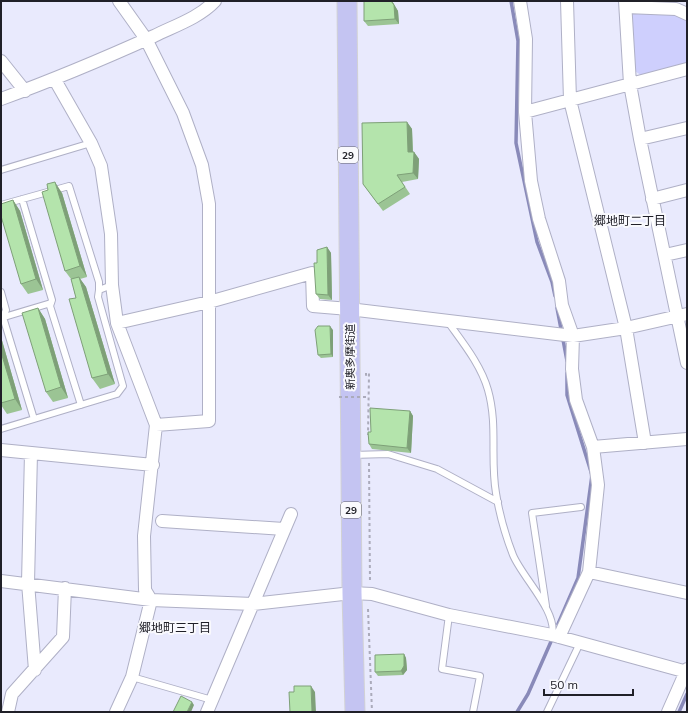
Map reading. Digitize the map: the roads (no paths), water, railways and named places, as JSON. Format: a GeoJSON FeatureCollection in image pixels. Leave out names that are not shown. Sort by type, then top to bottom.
{"type":"FeatureCollection","features":[{"type":"Feature","properties":{"kind":"main road","name":"新奥多摩街道"},"geometry":{"type":"LineString","coordinates":[[347,1],[350,455],[355,712]]}},
{"type":"Feature","properties":{"kind":"street"},"geometry":{"type":"LineString","coordinates":[[119,1],[146,39],[183,113],[202,165],[209,204],[209,421],[156,425]]}},
{"type":"Feature","properties":{"kind":"street"},"geometry":{"type":"LineString","coordinates":[[1,99],[55,80],[192,18],[208,8],[215,1]]}},
{"type":"Feature","properties":{"kind":"street"},"geometry":{"type":"LineString","coordinates":[[520,1],[526,39],[525,112],[531,181],[539,219],[559,281],[576,400],[593,447],[598,485],[589,572],[557,636]]}},
{"type":"Feature","properties":{"kind":"street"},"geometry":{"type":"LineString","coordinates":[[568,1],[570,100],[626,328],[645,443]]}},
{"type":"Feature","properties":{"kind":"street"},"geometry":{"type":"LineString","coordinates":[[687,14],[676,9],[626,4],[630,84],[664,255],[683,315],[687,363]]}},
{"type":"Feature","properties":{"kind":"street"},"geometry":{"type":"LineString","coordinates":[[1,61],[25,91]]}},
{"type":"Feature","properties":{"kind":"street"},"geometry":{"type":"LineString","coordinates":[[525,112],[687,69]]}},
{"type":"Feature","properties":{"kind":"street"},"geometry":{"type":"LineString","coordinates":[[55,80],[91,143],[101,166],[111,234],[112,285],[117,323],[156,425],[153,465],[144,536],[145,590],[151,600],[132,677],[116,712]]}},
{"type":"Feature","properties":{"kind":"street"},"geometry":{"type":"LineString","coordinates":[[640,139],[687,128]]}},
{"type":"Feature","properties":{"kind":"street"},"geometry":{"type":"LineString","coordinates":[[652,199],[687,190]]}},
{"type":"Feature","properties":{"kind":"street"},"geometry":{"type":"LineString","coordinates":[[664,255],[687,250]]}},
{"type":"Feature","properties":{"kind":"street"},"geometry":{"type":"LineString","coordinates":[[117,323],[209,302],[312,273],[313,306],[447,320],[566,336],[626,328],[683,315]]}},
{"type":"Feature","properties":{"kind":"street"},"geometry":{"type":"LineString","coordinates":[[593,447],[687,439]]}},
{"type":"Feature","properties":{"kind":"street"},"geometry":{"type":"LineString","coordinates":[[1,450],[153,465]]}},
{"type":"Feature","properties":{"kind":"street"},"geometry":{"type":"LineString","coordinates":[[31,453],[28,583],[35,670]]}},
{"type":"Feature","properties":{"kind":"street"},"geometry":{"type":"LineString","coordinates":[[206,712],[291,514]]}},
{"type":"Feature","properties":{"kind":"street"},"geometry":{"type":"LineString","coordinates":[[162,522],[284,529]]}},
{"type":"Feature","properties":{"kind":"street"},"geometry":{"type":"LineString","coordinates":[[589,572],[687,593]]}},
{"type":"Feature","properties":{"kind":"street"},"geometry":{"type":"LineString","coordinates":[[1,581],[28,583],[151,600],[253,604],[352,593],[372,594],[449,615],[557,636],[687,671],[668,712]]}},
{"type":"Feature","properties":{"kind":"street"},"geometry":{"type":"LineString","coordinates":[[8,712],[12,694],[63,637],[65,588]]}},
{"type":"Feature","properties":{"kind":"lane"},"geometry":{"type":"LineString","coordinates":[[1,170],[91,143]]}},
{"type":"Feature","properties":{"kind":"lane"},"geometry":{"type":"LineString","coordinates":[[1,205],[69,186],[100,282],[98,297],[123,386],[117,394],[1,429]]}},
{"type":"Feature","properties":{"kind":"lane"},"geometry":{"type":"LineString","coordinates":[[22,199],[52,300],[50,306],[81,405]]}},
{"type":"Feature","properties":{"kind":"lane"},"geometry":{"type":"LineString","coordinates":[[99,290],[112,285]]}},
{"type":"Feature","properties":{"kind":"lane"},"geometry":{"type":"LineString","coordinates":[[1,292],[6,310],[2,317],[34,419]]}},
{"type":"Feature","properties":{"kind":"lane"},"geometry":{"type":"LineString","coordinates":[[2,317],[51,303]]}},
{"type":"Feature","properties":{"kind":"lane"},"geometry":{"type":"LineString","coordinates":[[447,320],[475,361],[488,389],[494,420],[496,492],[498,502],[513,555],[547,611],[557,636]]}},
{"type":"Feature","properties":{"kind":"lane"},"geometry":{"type":"LineString","coordinates":[[350,455],[388,454],[430,467],[498,502]]}},
{"type":"Feature","properties":{"kind":"lane"},"geometry":{"type":"LineString","coordinates":[[547,611],[532,513],[581,507]]}},
{"type":"Feature","properties":{"kind":"lane"},"geometry":{"type":"LineString","coordinates":[[449,615],[442,669],[480,676],[473,712]]}},
{"type":"Feature","properties":{"kind":"lane"},"geometry":{"type":"LineString","coordinates":[[547,712],[580,643]]}},
{"type":"Feature","properties":{"kind":"lane"},"geometry":{"type":"LineString","coordinates":[[132,677],[212,700]]}},
{"type":"Feature","properties":{"kind":"waterway"},"geometry":{"type":"LineString","coordinates":[[511,1],[518,41],[516,143],[537,242],[552,282],[555,296]]}},
{"type":"Feature","properties":{"kind":"waterway"},"geometry":{"type":"LineString","coordinates":[[557,308],[567,361]]}},
{"type":"Feature","properties":{"kind":"waterway"},"geometry":{"type":"LineString","coordinates":[[558,624],[578,578],[592,475],[567,395],[567,373]]}},
{"type":"Feature","properties":{"kind":"waterway"},"geometry":{"type":"LineString","coordinates":[[517,712],[528,694],[553,637]]}},
{"type":"Feature","properties":{"kind":"waterway"},"geometry":{"type":"LineString","coordinates":[[679,712],[687,694]]}},
{"type":"Feature","properties":{"kind":"district","name":"郷地町二丁目"},"geometry":{"type":"Point","coordinates":[630,221]}},
{"type":"Feature","properties":{"kind":"district","name":"郷地町三丁目"},"geometry":{"type":"Point","coordinates":[175,628]}}]}
